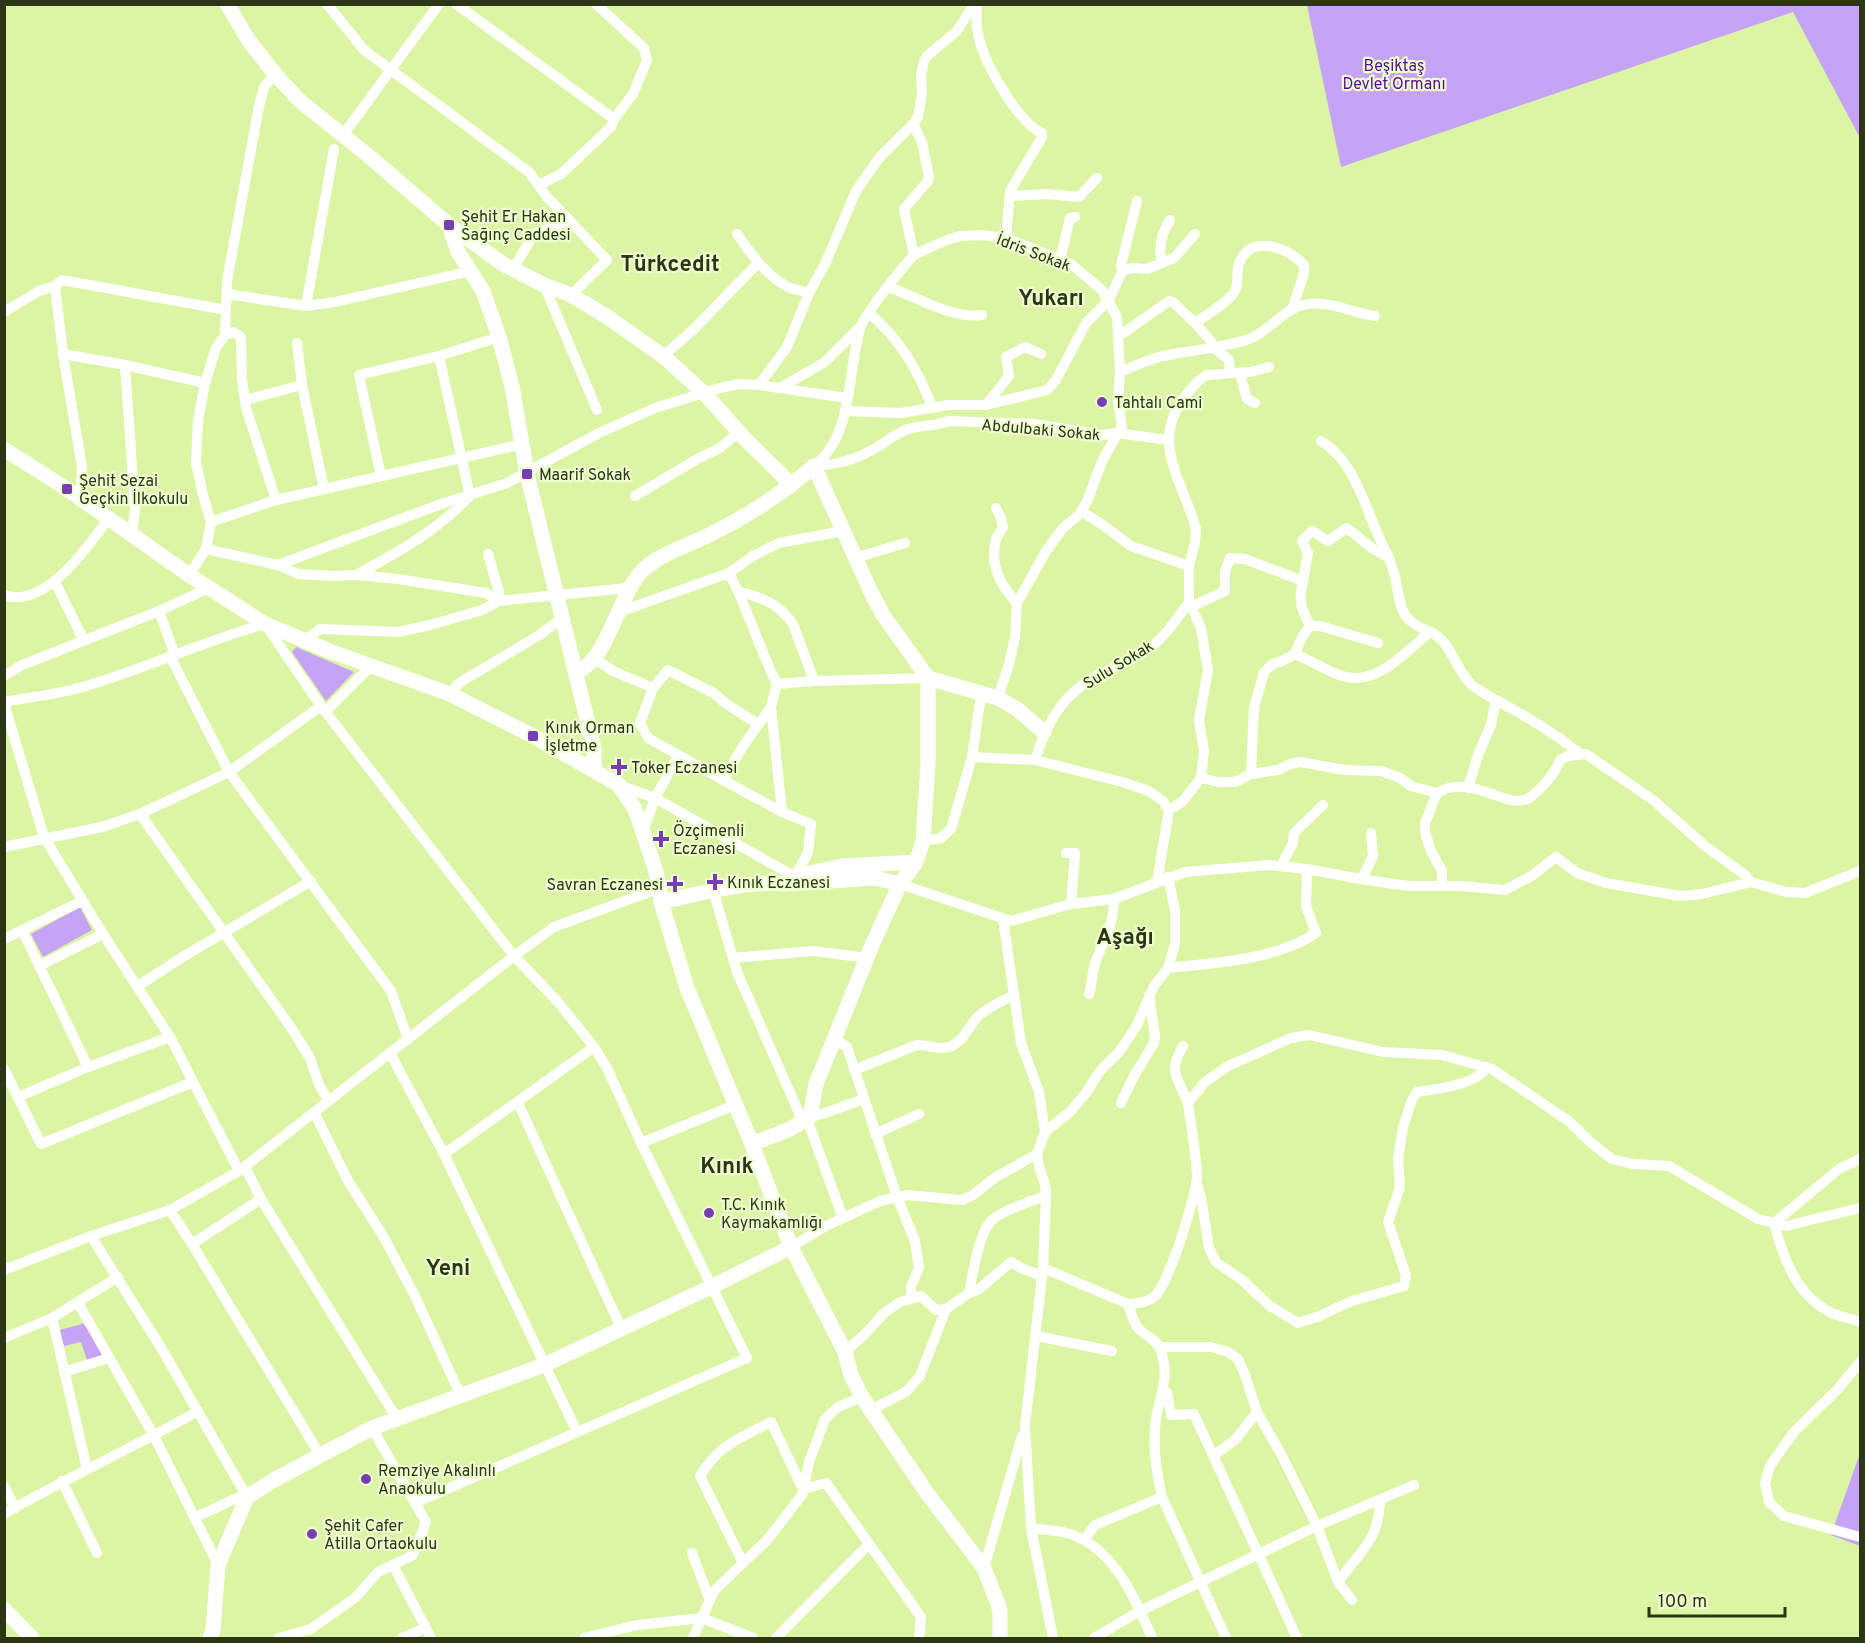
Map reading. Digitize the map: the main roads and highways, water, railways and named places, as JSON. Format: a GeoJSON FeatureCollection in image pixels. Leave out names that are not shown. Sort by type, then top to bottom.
{"type":"FeatureCollection","features":[{"type":"Feature","properties":{"kind":"place","name":"Şehit Er Hakan Sağınç Caddesi"},"geometry":{"type":"Point","coordinates":[449,225]}},
{"type":"Feature","properties":{"kind":"place","name":"Tahtalı Cami"},"geometry":{"type":"Point","coordinates":[1102,402]}},
{"type":"Feature","properties":{"kind":"place","name":"Maarif Sokak"},"geometry":{"type":"Point","coordinates":[527,474]}},
{"type":"Feature","properties":{"kind":"place","name":"Şehit Sezai Geçkin İlkokulu"},"geometry":{"type":"Point","coordinates":[67,489]}},
{"type":"Feature","properties":{"kind":"place","name":"Kınık Orman İşletme"},"geometry":{"type":"Point","coordinates":[533,736]}},
{"type":"Feature","properties":{"kind":"place","name":"Toker Eczanesi"},"geometry":{"type":"Point","coordinates":[619,767]}},
{"type":"Feature","properties":{"kind":"place","name":"Özçimenli Eczanesi"},"geometry":{"type":"Point","coordinates":[661,839]}},
{"type":"Feature","properties":{"kind":"place","name":"Kınık Eczanesi"},"geometry":{"type":"Point","coordinates":[715,882]}},
{"type":"Feature","properties":{"kind":"place","name":"Savran Eczanesi"},"geometry":{"type":"Point","coordinates":[675,884]}},
{"type":"Feature","properties":{"kind":"place","name":"T.C. Kınık Kaymakamlığı"},"geometry":{"type":"Point","coordinates":[709,1213]}},
{"type":"Feature","properties":{"kind":"place","name":"Remziye Akalınlı Anaokulu"},"geometry":{"type":"Point","coordinates":[366,1479]}},
{"type":"Feature","properties":{"kind":"place","name":"Şehit Cafer Atilla Ortaokulu"},"geometry":{"type":"Point","coordinates":[312,1534]}},
{"type":"Feature","properties":{"kind":"district","name":"Türkcedit"},"geometry":{"type":"Point","coordinates":[670,263]}},
{"type":"Feature","properties":{"kind":"district","name":"Yukarı"},"geometry":{"type":"Point","coordinates":[1051,297]}},
{"type":"Feature","properties":{"kind":"district","name":"Aşağı"},"geometry":{"type":"Point","coordinates":[1125,936]}},
{"type":"Feature","properties":{"kind":"district","name":"Kınık"},"geometry":{"type":"Point","coordinates":[727,1165]}},
{"type":"Feature","properties":{"kind":"district","name":"Yeni"},"geometry":{"type":"Point","coordinates":[448,1267]}},
{"type":"Feature","properties":{"kind":"park label","name":"Beşiktaş Devlet Ormanı"},"geometry":{"type":"Point","coordinates":[1394,74]}}]}
